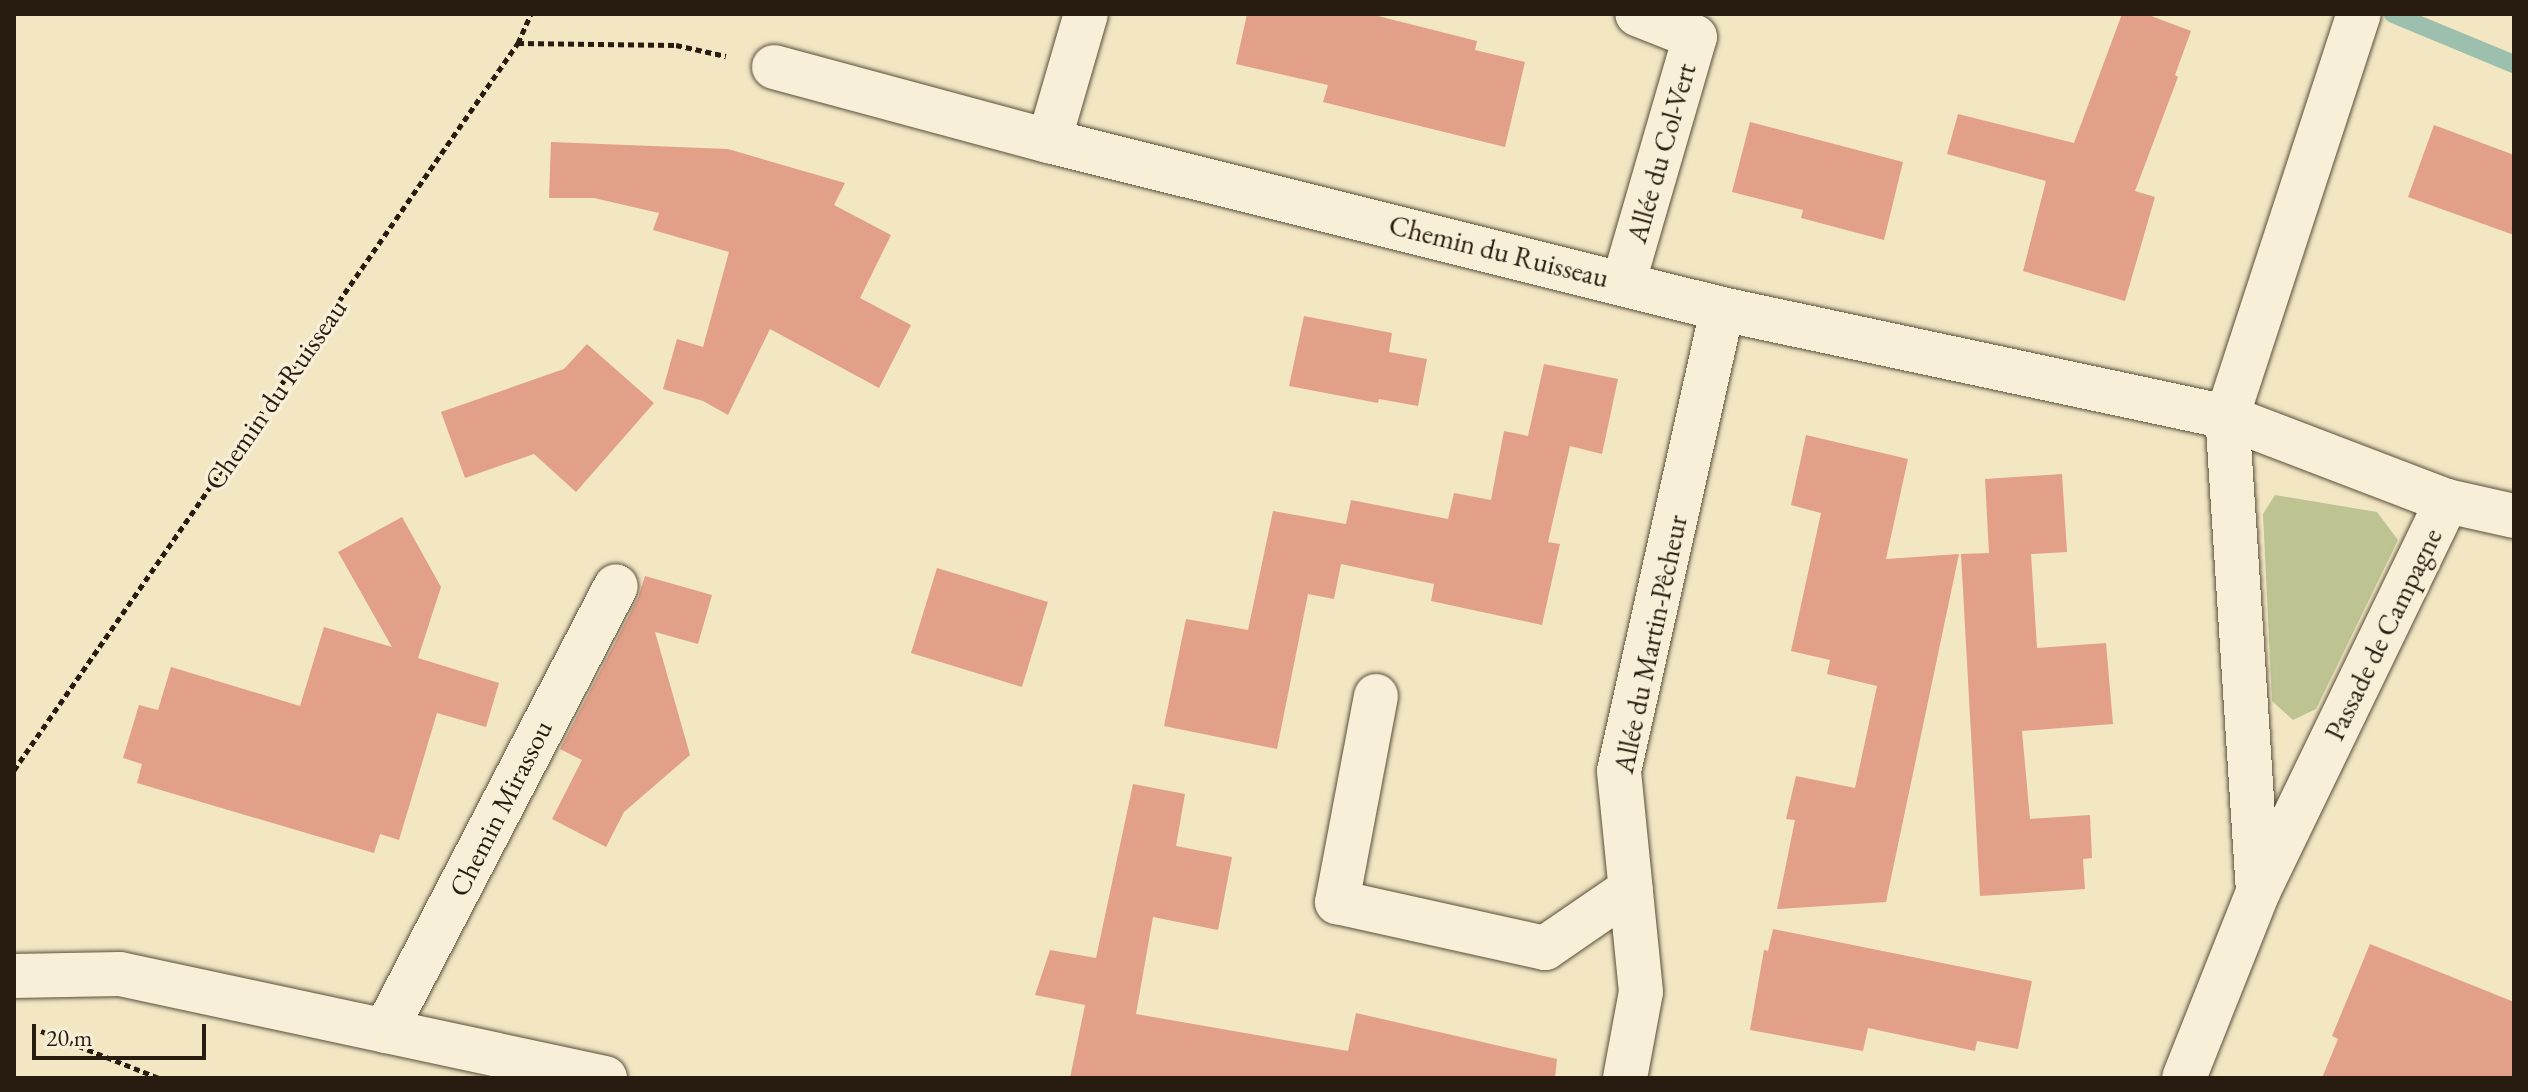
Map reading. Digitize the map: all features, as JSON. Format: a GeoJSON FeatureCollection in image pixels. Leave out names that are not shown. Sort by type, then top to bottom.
{"type":"FeatureCollection","features":[{"type":"Feature","properties":{"kind":"street"},"geometry":{"type":"LineString","coordinates":[[1049,141],[1086,14]]}},
{"type":"Feature","properties":{"kind":"street","name":"Allée du Col-Vert"},"geometry":{"type":"LineString","coordinates":[[1624,281],[1695,37],[1637,14]]}},
{"type":"Feature","properties":{"kind":"street","name":"Passade de Campagne"},"geometry":{"type":"LineString","coordinates":[[2258,892],[2227,417],[2356,22]]}},
{"type":"Feature","properties":{"kind":"street","name":"Chemin du Ruisseau"},"geometry":{"type":"LineString","coordinates":[[774,67],[1049,141],[1624,281],[1722,309],[2227,417]]}},
{"type":"Feature","properties":{"kind":"street","name":"Allée du Martin-Pêcheur"},"geometry":{"type":"LineString","coordinates":[[1625,1078],[1641,992],[1619,771],[1722,309]]}},
{"type":"Feature","properties":{"kind":"street","name":"Passade de Campagne"},"geometry":{"type":"LineString","coordinates":[[2184,1078],[2258,892],[2447,501],[2227,417]]}},
{"type":"Feature","properties":{"kind":"street"},"geometry":{"type":"LineString","coordinates":[[2447,501],[2514,516]]}},
{"type":"Feature","properties":{"kind":"street","name":"Chemin Mirassou"},"geometry":{"type":"LineString","coordinates":[[385,1031],[616,586]]}},
{"type":"Feature","properties":{"kind":"street"},"geometry":{"type":"LineString","coordinates":[[1376,696],[1337,902],[1545,948],[1631,889]]}},
{"type":"Feature","properties":{"kind":"street"},"geometry":{"type":"LineString","coordinates":[[14,976],[120,974],[605,1078]]}},
{"type":"Feature","properties":{"kind":"path","name":"Chemin du Ruisseau"},"geometry":{"type":"LineString","coordinates":[[14,770],[518,43],[531,14]]}},
{"type":"Feature","properties":{"kind":"path"},"geometry":{"type":"LineString","coordinates":[[518,43],[676,45],[774,67]]}},
{"type":"Feature","properties":{"kind":"path"},"geometry":{"type":"LineString","coordinates":[[28,1025],[159,1078]]}},
{"type":"Feature","properties":{"kind":"green space"},"geometry":{"type":"Polygon","coordinates":[[[2275,495],[2377,512],[2398,540],[2316,709],[2293,720],[2272,701],[2263,514],[2275,495]]]}},
{"type":"Feature","properties":{"kind":"building"},"geometry":{"type":"Polygon","coordinates":[[[1247,14],[1370,14],[1477,41],[1475,50],[1525,62],[1505,147],[1323,102],[1328,85],[1236,64],[1247,14]]]}},
{"type":"Feature","properties":{"kind":"building"},"geometry":{"type":"Polygon","coordinates":[[[2122,14],[2146,14],[2191,31],[2175,75],[2178,77],[2135,191],[2155,197],[2125,301],[2023,271],[2046,181],[1947,154],[1958,114],[2074,143],[2122,14]]]}},
{"type":"Feature","properties":{"kind":"building"},"geometry":{"type":"Polygon","coordinates":[[[1750,122],[1903,162],[1884,240],[1801,218],[1803,210],[1732,192],[1750,122]]]}},
{"type":"Feature","properties":{"kind":"building"},"geometry":{"type":"Polygon","coordinates":[[[2434,125],[2514,155],[2514,235],[2408,197],[2434,125]]]}},
{"type":"Feature","properties":{"kind":"building"},"geometry":{"type":"Polygon","coordinates":[[[551,142],[728,149],[845,183],[834,205],[891,235],[860,298],[911,325],[879,388],[770,329],[728,415],[703,401],[663,389],[677,339],[703,347],[729,252],[653,230],[659,213],[594,198],[549,198],[551,142]]]}},
{"type":"Feature","properties":{"kind":"building"},"geometry":{"type":"Polygon","coordinates":[[[1304,316],[1392,333],[1389,352],[1427,359],[1418,406],[1379,399],[1378,403],[1289,386],[1304,316]]]}},
{"type":"Feature","properties":{"kind":"building"},"geometry":{"type":"Polygon","coordinates":[[[587,344],[654,403],[576,492],[534,454],[465,478],[441,412],[564,369],[587,344]]]}},
{"type":"Feature","properties":{"kind":"building"},"geometry":{"type":"Polygon","coordinates":[[[1544,364],[1618,379],[1602,454],[1570,446],[1548,542],[1560,544],[1542,625],[1431,601],[1434,584],[1341,564],[1334,599],[1308,594],[1277,749],[1164,726],[1186,619],[1248,630],[1273,511],[1346,524],[1351,500],[1448,519],[1454,493],[1491,500],[1504,431],[1528,436],[1544,364]]]}},
{"type":"Feature","properties":{"kind":"building"},"geometry":{"type":"Polygon","coordinates":[[[1806,435],[1908,459],[1886,559],[1959,554],[1886,902],[1777,909],[1795,820],[1786,819],[1796,776],[1855,788],[1877,686],[1827,674],[1830,660],[1791,651],[1821,513],[1791,505],[1806,435]]]}},
{"type":"Feature","properties":{"kind":"building"},"geometry":{"type":"Polygon","coordinates":[[[2062,474],[2067,552],[2031,554],[2037,648],[2106,643],[2113,724],[2022,731],[2030,819],[2090,815],[2092,858],[2083,859],[2085,889],[1980,896],[1961,554],[1989,553],[1985,479],[2062,474]]]}},
{"type":"Feature","properties":{"kind":"building"},"geometry":{"type":"Polygon","coordinates":[[[402,517],[441,587],[418,658],[499,683],[486,727],[437,713],[399,840],[380,834],[374,853],[137,783],[142,764],[123,758],[139,705],[158,710],[171,667],[300,706],[324,627],[392,647],[338,552],[402,517]]]}},
{"type":"Feature","properties":{"kind":"building"},"geometry":{"type":"Polygon","coordinates":[[[937,568],[1048,602],[1022,687],[911,653],[937,568]]]}},
{"type":"Feature","properties":{"kind":"building"},"geometry":{"type":"Polygon","coordinates":[[[645,576],[712,595],[698,644],[655,632],[690,755],[624,812],[606,847],[552,819],[582,760],[560,749],[638,598],[645,576]]]}},
{"type":"Feature","properties":{"kind":"building"},"geometry":{"type":"Polygon","coordinates":[[[1133,784],[1185,794],[1176,846],[1232,857],[1218,930],[1153,917],[1136,1014],[1348,1051],[1356,1013],[1557,1059],[1555,1078],[1070,1078],[1085,1005],[1035,995],[1050,950],[1096,958],[1133,784]]]}},
{"type":"Feature","properties":{"kind":"building"},"geometry":{"type":"Polygon","coordinates":[[[1773,929],[2032,981],[2018,1049],[1977,1041],[1975,1051],[1868,1028],[1863,1051],[1750,1030],[1764,950],[1768,951],[1773,929]]]}},
{"type":"Feature","properties":{"kind":"building"},"geometry":{"type":"Polygon","coordinates":[[[2370,944],[2514,1002],[2514,1078],[2322,1078],[2338,1039],[2332,1036],[2370,944]]]}},
{"type":"Feature","properties":{"kind":"waterway"},"geometry":{"type":"LineString","coordinates":[[2393,14],[2514,64]]}}]}
